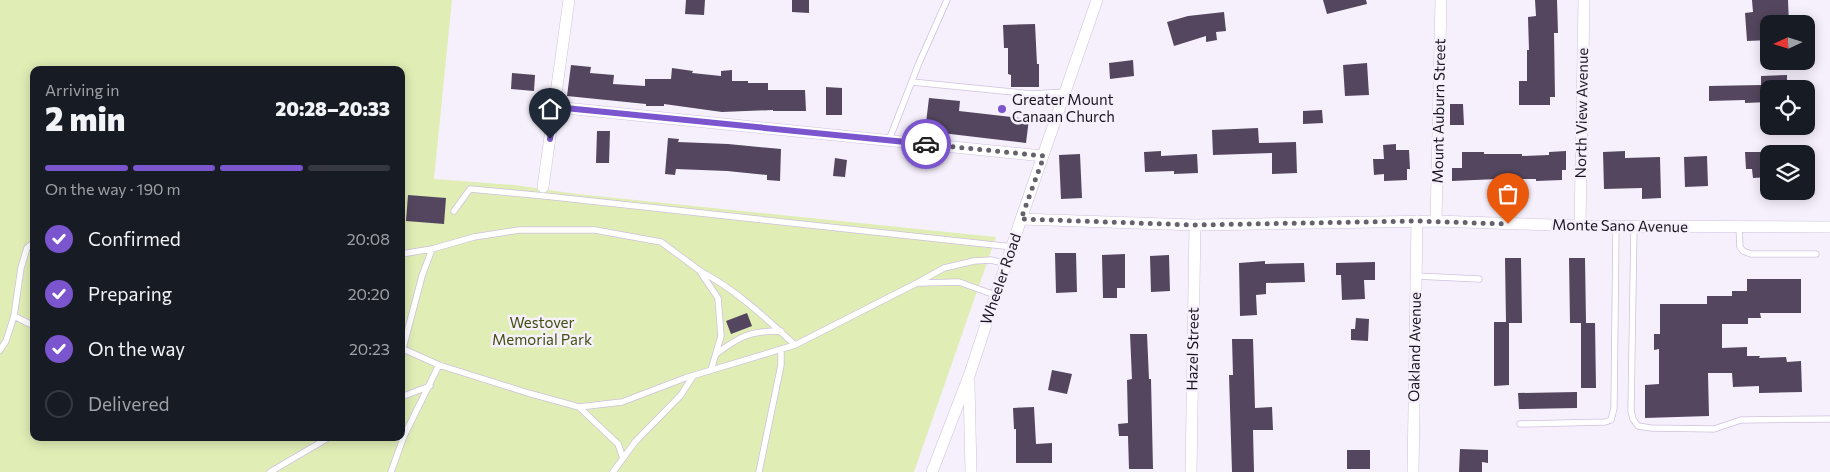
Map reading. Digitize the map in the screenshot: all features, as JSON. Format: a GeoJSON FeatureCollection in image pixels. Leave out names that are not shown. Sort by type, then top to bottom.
{"type":"FeatureCollection","features":[{"type":"Feature","properties":{"kind":"street"},"geometry":{"type":"LineString","coordinates":[[543,186],[569,0]]}},
{"type":"Feature","properties":{"kind":"street","name":"Wheeler Road"},"geometry":{"type":"LineString","coordinates":[[932,472],[969,376],[1097,0]]}},
{"type":"Feature","properties":{"kind":"street","name":"Mount Auburn Street"},"geometry":{"type":"LineString","coordinates":[[1436,221],[1440,0]]}},
{"type":"Feature","properties":{"kind":"street","name":"North View Avenue"},"geometry":{"type":"LineString","coordinates":[[1580,226],[1584,0]]}},
{"type":"Feature","properties":{"kind":"street"},"geometry":{"type":"LineString","coordinates":[[555,107],[1044,156]]}},
{"type":"Feature","properties":{"kind":"street","name":"Monte Sano Avenue"},"geometry":{"type":"LineString","coordinates":[[1021,219],[1194,225],[1436,221],[1580,226],[1830,227]]}},
{"type":"Feature","properties":{"kind":"street","name":"Oakland Avenue"},"geometry":{"type":"LineString","coordinates":[[1413,472],[1417,221]]}},
{"type":"Feature","properties":{"kind":"street","name":"Hazel Street"},"geometry":{"type":"LineString","coordinates":[[1191,472],[1194,225]]}},
{"type":"Feature","properties":{"kind":"street"},"geometry":{"type":"LineString","coordinates":[[969,376],[971,472]]}},
{"type":"Feature","properties":{"kind":"lane"},"geometry":{"type":"LineString","coordinates":[[889,140],[947,0]]}},
{"type":"Feature","properties":{"kind":"lane"},"geometry":{"type":"LineString","coordinates":[[912,82],[1032,94],[1065,92]]}},
{"type":"Feature","properties":{"kind":"lane"},"geometry":{"type":"LineString","coordinates":[[454,211],[470,189],[1013,247]]}},
{"type":"Feature","properties":{"kind":"lane"},"geometry":{"type":"LineString","coordinates":[[1520,424],[1606,422],[1611,420],[1614,408],[1616,226]]}},
{"type":"Feature","properties":{"kind":"lane"},"geometry":{"type":"LineString","coordinates":[[1634,226],[1631,411],[1633,419],[1638,426],[1714,429],[1741,420],[1830,419]]}},
{"type":"Feature","properties":{"kind":"lane"},"geometry":{"type":"LineString","coordinates":[[1739,226],[1740,246],[1743,251],[1751,254],[1816,254]]}},
{"type":"Feature","properties":{"kind":"lane"},"geometry":{"type":"LineString","coordinates":[[405,253],[432,249],[474,237],[519,230],[595,230],[661,242],[699,270],[717,279],[794,345]]}},
{"type":"Feature","properties":{"kind":"lane"},"geometry":{"type":"LineString","coordinates":[[0,350],[6,341],[14,316],[22,268],[27,248],[30,245]]}},
{"type":"Feature","properties":{"kind":"lane"},"geometry":{"type":"LineString","coordinates":[[405,337],[422,276],[432,249]]}},
{"type":"Feature","properties":{"kind":"lane"},"geometry":{"type":"LineString","coordinates":[[405,349],[439,366],[528,394],[579,407],[622,402],[711,370],[794,345],[917,284],[944,268],[974,261],[991,260],[1006,264]]}},
{"type":"Feature","properties":{"kind":"lane"},"geometry":{"type":"LineString","coordinates":[[699,270],[718,298],[721,336],[711,370]]}},
{"type":"Feature","properties":{"kind":"lane"},"geometry":{"type":"LineString","coordinates":[[1416,276],[1479,279]]}},
{"type":"Feature","properties":{"kind":"lane"},"geometry":{"type":"LineString","coordinates":[[917,284],[959,282],[995,295]]}},
{"type":"Feature","properties":{"kind":"lane"},"geometry":{"type":"LineString","coordinates":[[14,316],[30,324]]}},
{"type":"Feature","properties":{"kind":"lane"},"geometry":{"type":"LineString","coordinates":[[716,354],[735,340],[751,334],[760,331],[781,332]]}},
{"type":"Feature","properties":{"kind":"lane"},"geometry":{"type":"LineString","coordinates":[[759,472],[781,366],[781,349]]}},
{"type":"Feature","properties":{"kind":"lane"},"geometry":{"type":"LineString","coordinates":[[405,434],[439,366]]}},
{"type":"Feature","properties":{"kind":"lane"},"geometry":{"type":"LineString","coordinates":[[613,472],[635,442],[681,395],[693,376]]}},
{"type":"Feature","properties":{"kind":"lane"},"geometry":{"type":"LineString","coordinates":[[405,395],[430,386]]}},
{"type":"Feature","properties":{"kind":"lane"},"geometry":{"type":"LineString","coordinates":[[579,407],[618,444],[623,458]]}},
{"type":"Feature","properties":{"kind":"lane"},"geometry":{"type":"LineString","coordinates":[[270,472],[323,441]]}},
{"type":"Feature","properties":{"kind":"lane"},"geometry":{"type":"LineString","coordinates":[[391,472],[402,441]]}},
{"type":"Feature","properties":{"kind":"green space","name":"Westover Memorial Park"},"geometry":{"type":"Polygon","coordinates":[[[0,0],[452,0],[434,179],[514,185],[577,194],[996,237],[914,472],[0,472],[0,0]]]}},
{"type":"Feature","properties":{"kind":"building"},"geometry":{"type":"Polygon","coordinates":[[[686,0],[705,0],[704,15],[685,14],[686,0]]]}},
{"type":"Feature","properties":{"kind":"building"},"geometry":{"type":"Polygon","coordinates":[[[792,0],[809,0],[809,13],[792,12],[792,0]]]}},
{"type":"Feature","properties":{"kind":"building"},"geometry":{"type":"Polygon","coordinates":[[[1323,0],[1366,0],[1367,4],[1327,14],[1323,0]]]}},
{"type":"Feature","properties":{"kind":"building"},"geometry":{"type":"Polygon","coordinates":[[[1535,0],[1557,0],[1558,33],[1554,33],[1555,97],[1550,97],[1550,105],[1519,105],[1519,81],[1527,81],[1527,50],[1529,50],[1528,17],[1536,16],[1535,0]]]}},
{"type":"Feature","properties":{"kind":"building"},"geometry":{"type":"Polygon","coordinates":[[[1752,0],[1788,0],[1789,15],[1760,15],[1760,40],[1747,41],[1745,13],[1753,12],[1752,0]]]}},
{"type":"Feature","properties":{"kind":"building"},"geometry":{"type":"Polygon","coordinates":[[[1224,12],[1226,31],[1216,32],[1217,40],[1206,42],[1206,36],[1174,46],[1167,22],[1188,16],[1224,12]]]}},
{"type":"Feature","properties":{"kind":"building"},"geometry":{"type":"Polygon","coordinates":[[[1035,24],[1039,87],[1011,87],[1011,75],[1008,74],[1008,48],[1004,48],[1003,25],[1035,24]]]}},
{"type":"Feature","properties":{"kind":"building"},"geometry":{"type":"Polygon","coordinates":[[[1133,60],[1134,76],[1110,79],[1109,63],[1133,60]]]}},
{"type":"Feature","properties":{"kind":"building"},"geometry":{"type":"Polygon","coordinates":[[[1367,63],[1369,95],[1345,96],[1343,65],[1367,63]]]}},
{"type":"Feature","properties":{"kind":"building"},"geometry":{"type":"Polygon","coordinates":[[[571,65],[591,67],[590,73],[614,75],[613,84],[645,86],[645,79],[671,79],[672,68],[693,71],[692,73],[721,76],[721,71],[732,70],[732,81],[768,83],[768,90],[805,90],[806,111],[722,112],[664,104],[664,106],[646,106],[646,104],[567,96],[571,65]]]}},
{"type":"Feature","properties":{"kind":"building"},"geometry":{"type":"Polygon","coordinates":[[[512,73],[535,75],[534,91],[511,89],[512,73]]]}},
{"type":"Feature","properties":{"kind":"building"},"geometry":{"type":"Polygon","coordinates":[[[1787,75],[1787,80],[1761,80],[1761,76],[1787,75]]]}},
{"type":"Feature","properties":{"kind":"building"},"geometry":{"type":"Polygon","coordinates":[[[1760,85],[1760,102],[1745,103],[1745,100],[1709,101],[1709,86],[1760,85]]]}},
{"type":"Feature","properties":{"kind":"building"},"geometry":{"type":"Polygon","coordinates":[[[826,87],[842,88],[842,115],[826,115],[826,87]]]}},
{"type":"Feature","properties":{"kind":"building"},"geometry":{"type":"Polygon","coordinates":[[[929,98],[960,101],[959,111],[1029,119],[1026,143],[925,131],[929,98]]]}},
{"type":"Feature","properties":{"kind":"building"},"geometry":{"type":"Polygon","coordinates":[[[1450,104],[1463,104],[1464,125],[1450,125],[1450,104]]]}},
{"type":"Feature","properties":{"kind":"building"},"geometry":{"type":"Polygon","coordinates":[[[1322,110],[1323,123],[1303,124],[1303,111],[1322,110]]]}},
{"type":"Feature","properties":{"kind":"building"},"geometry":{"type":"Polygon","coordinates":[[[1258,128],[1259,143],[1296,142],[1297,173],[1272,174],[1272,153],[1213,155],[1212,130],[1258,128]]]}},
{"type":"Feature","properties":{"kind":"building"},"geometry":{"type":"Polygon","coordinates":[[[597,131],[610,131],[609,163],[596,163],[597,131]]]}},
{"type":"Feature","properties":{"kind":"building"},"geometry":{"type":"Polygon","coordinates":[[[668,138],[679,139],[678,142],[781,149],[780,181],[767,180],[767,175],[727,171],[676,169],[675,175],[665,174],[668,138]]]}},
{"type":"Feature","properties":{"kind":"building"},"geometry":{"type":"Polygon","coordinates":[[[1396,144],[1396,150],[1409,150],[1410,169],[1407,169],[1407,180],[1384,181],[1384,174],[1374,175],[1373,159],[1384,159],[1383,145],[1396,144]]]}},
{"type":"Feature","properties":{"kind":"building"},"geometry":{"type":"Polygon","coordinates":[[[1161,151],[1161,156],[1197,154],[1198,173],[1174,174],[1174,171],[1145,172],[1144,152],[1161,151]]]}},
{"type":"Feature","properties":{"kind":"building"},"geometry":{"type":"Polygon","coordinates":[[[1566,151],[1566,170],[1562,170],[1562,180],[1497,179],[1452,181],[1452,168],[1462,168],[1462,152],[1522,154],[1522,156],[1549,155],[1549,152],[1566,151]]]}},
{"type":"Feature","properties":{"kind":"building"},"geometry":{"type":"Polygon","coordinates":[[[1625,151],[1625,158],[1660,157],[1661,198],[1642,199],[1642,188],[1604,189],[1603,152],[1625,151]]]}},
{"type":"Feature","properties":{"kind":"building"},"geometry":{"type":"Polygon","coordinates":[[[1745,152],[1760,152],[1760,178],[1753,178],[1752,169],[1746,169],[1745,152]]]}},
{"type":"Feature","properties":{"kind":"building"},"geometry":{"type":"Polygon","coordinates":[[[1080,154],[1082,198],[1061,199],[1059,155],[1080,154]]]}},
{"type":"Feature","properties":{"kind":"building"},"geometry":{"type":"Polygon","coordinates":[[[1707,156],[1708,186],[1685,187],[1684,157],[1707,156]]]}},
{"type":"Feature","properties":{"kind":"building"},"geometry":{"type":"Polygon","coordinates":[[[835,158],[847,160],[845,177],[833,176],[835,158]]]}},
{"type":"Feature","properties":{"kind":"building"},"geometry":{"type":"Polygon","coordinates":[[[408,195],[446,198],[444,224],[406,221],[408,195]]]}},
{"type":"Feature","properties":{"kind":"building"},"geometry":{"type":"Polygon","coordinates":[[[1055,253],[1076,253],[1077,292],[1056,293],[1055,253]]]}},
{"type":"Feature","properties":{"kind":"building"},"geometry":{"type":"Polygon","coordinates":[[[1125,254],[1125,288],[1117,288],[1117,298],[1103,298],[1102,255],[1125,254]]]}},
{"type":"Feature","properties":{"kind":"building"},"geometry":{"type":"Polygon","coordinates":[[[1169,255],[1170,291],[1151,292],[1150,256],[1169,255]]]}},
{"type":"Feature","properties":{"kind":"building"},"geometry":{"type":"Polygon","coordinates":[[[1505,258],[1521,258],[1522,323],[1509,323],[1509,385],[1494,386],[1494,322],[1506,322],[1505,258]]]}},
{"type":"Feature","properties":{"kind":"building"},"geometry":{"type":"Polygon","coordinates":[[[1569,258],[1585,258],[1586,323],[1595,323],[1596,388],[1581,388],[1581,323],[1570,323],[1569,258]]]}},
{"type":"Feature","properties":{"kind":"building"},"geometry":{"type":"Polygon","coordinates":[[[1265,261],[1265,264],[1304,263],[1305,282],[1266,283],[1266,294],[1256,295],[1257,315],[1240,316],[1239,263],[1265,261]]]}},
{"type":"Feature","properties":{"kind":"building"},"geometry":{"type":"Polygon","coordinates":[[[1375,262],[1375,280],[1364,280],[1365,299],[1342,300],[1341,275],[1336,275],[1336,263],[1375,262]]]}},
{"type":"Feature","properties":{"kind":"building"},"geometry":{"type":"Polygon","coordinates":[[[1747,279],[1801,279],[1801,313],[1760,313],[1761,318],[1748,318],[1748,324],[1722,324],[1722,348],[1747,347],[1747,356],[1760,356],[1759,358],[1786,357],[1787,362],[1801,361],[1802,392],[1759,393],[1759,386],[1733,387],[1732,373],[1708,373],[1709,416],[1645,418],[1645,385],[1659,384],[1659,349],[1654,350],[1654,334],[1660,334],[1660,304],[1707,304],[1707,296],[1732,296],[1732,291],[1747,291],[1747,279]]]}},
{"type":"Feature","properties":{"kind":"building"},"geometry":{"type":"Polygon","coordinates":[[[747,313],[752,326],[731,334],[726,321],[747,313]]]}},
{"type":"Feature","properties":{"kind":"building"},"geometry":{"type":"Polygon","coordinates":[[[1356,318],[1369,319],[1368,341],[1351,340],[1351,329],[1355,329],[1356,318]]]}},
{"type":"Feature","properties":{"kind":"building"},"geometry":{"type":"Polygon","coordinates":[[[1130,334],[1147,334],[1149,379],[1151,379],[1153,469],[1129,469],[1128,436],[1119,436],[1118,424],[1128,423],[1127,380],[1132,379],[1130,334]]]}},
{"type":"Feature","properties":{"kind":"building"},"geometry":{"type":"Polygon","coordinates":[[[1232,339],[1253,339],[1255,408],[1272,407],[1273,430],[1253,430],[1254,472],[1232,472],[1229,375],[1233,375],[1232,339]]]}},
{"type":"Feature","properties":{"kind":"building"},"geometry":{"type":"Polygon","coordinates":[[[1052,370],[1072,374],[1067,394],[1048,390],[1052,370]]]}},
{"type":"Feature","properties":{"kind":"building"},"geometry":{"type":"Polygon","coordinates":[[[1577,392],[1577,408],[1519,409],[1518,393],[1577,392]]]}},
{"type":"Feature","properties":{"kind":"building"},"geometry":{"type":"Polygon","coordinates":[[[1034,407],[1036,444],[1052,443],[1052,463],[1016,463],[1016,429],[1014,429],[1013,408],[1034,407]]]}},
{"type":"Feature","properties":{"kind":"building"},"geometry":{"type":"Polygon","coordinates":[[[1460,449],[1488,450],[1488,463],[1482,462],[1482,472],[1459,472],[1460,449]]]}},
{"type":"Feature","properties":{"kind":"building"},"geometry":{"type":"Polygon","coordinates":[[[1347,450],[1370,450],[1370,469],[1347,469],[1347,450]]]}},
{"type":"Feature","properties":{"kind":"way so far"},"geometry":{"type":"LineString","coordinates":[[926,144],[1044,156],[1021,219],[1194,225],[1417,221],[1508,224]]}},
{"type":"Feature","properties":{"kind":"place","name":"Greater Mount Canaan Church"},"geometry":{"type":"Point","coordinates":[1002,109]}},
{"type":"Feature","properties":{"kind":"route"},"geometry":{"type":"LineString","coordinates":[[550,139],[555,107],[926,144]]}}]}
